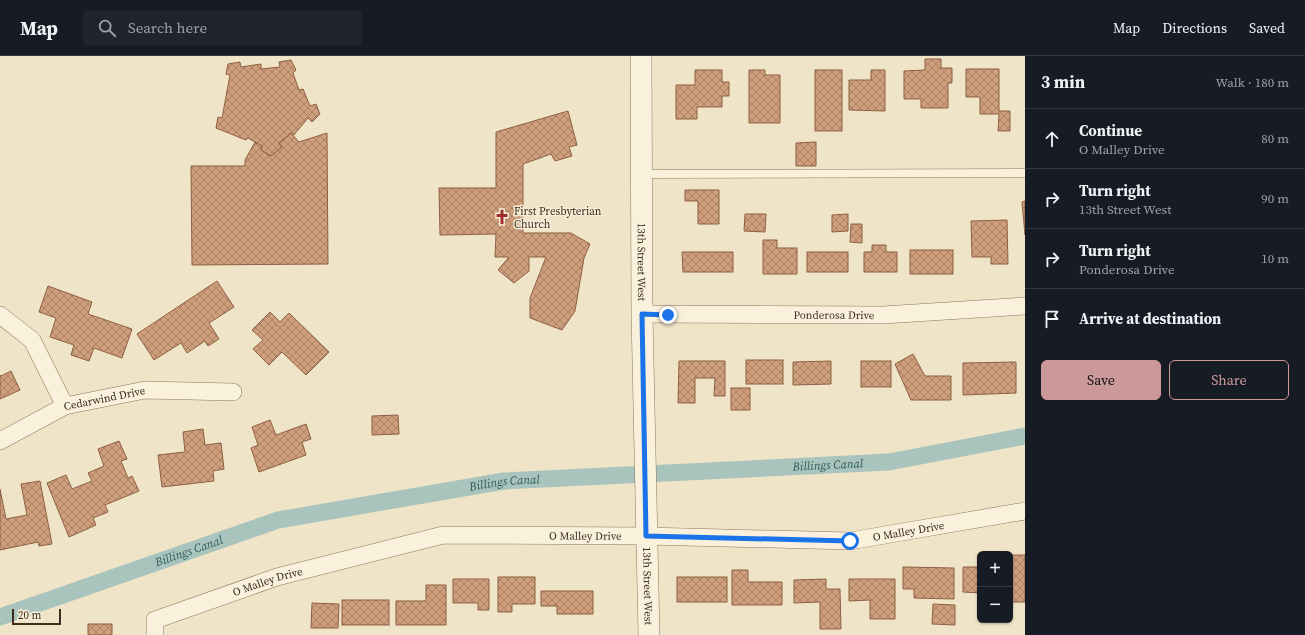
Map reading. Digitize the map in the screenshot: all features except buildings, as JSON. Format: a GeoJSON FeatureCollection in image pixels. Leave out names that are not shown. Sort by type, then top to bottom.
{"type":"FeatureCollection","features":[{"type":"Feature","properties":{"kind":"street","name":"13th Street West"},"geometry":{"type":"LineString","coordinates":[[641,56],[642,314],[649,635]]}},
{"type":"Feature","properties":{"kind":"street","name":"Ponderosa Drive"},"geometry":{"type":"LineString","coordinates":[[642,314],[883,315],[1025,306]]}},
{"type":"Feature","properties":{"kind":"street","name":"Cedarwind Drive"},"geometry":{"type":"LineString","coordinates":[[0,315],[32,340],[65,406],[145,390],[233,392]]}},
{"type":"Feature","properties":{"kind":"street"},"geometry":{"type":"LineString","coordinates":[[0,441],[65,406]]}},
{"type":"Feature","properties":{"kind":"street","name":"O Malley Drive"},"geometry":{"type":"LineString","coordinates":[[155,627],[277,578],[443,535],[646,536],[850,541],[1025,511]]}},
{"type":"Feature","properties":{"kind":"lane"},"geometry":{"type":"LineString","coordinates":[[641,174],[1025,173]]}},
{"type":"Feature","properties":{"kind":"waterway","name":"Billings Canal"},"geometry":{"type":"LineString","coordinates":[[0,617],[278,520],[504,481],[889,462],[1025,436]]}},
{"type":"Feature","properties":{"kind":"place","name":"First Presbyterian Church"},"geometry":{"type":"Point","coordinates":[502,217]}},
{"type":"Feature","properties":{"kind":"route"},"geometry":{"type":"LineString","coordinates":[[668,315],[642,314],[646,536],[850,541]]}}]}
